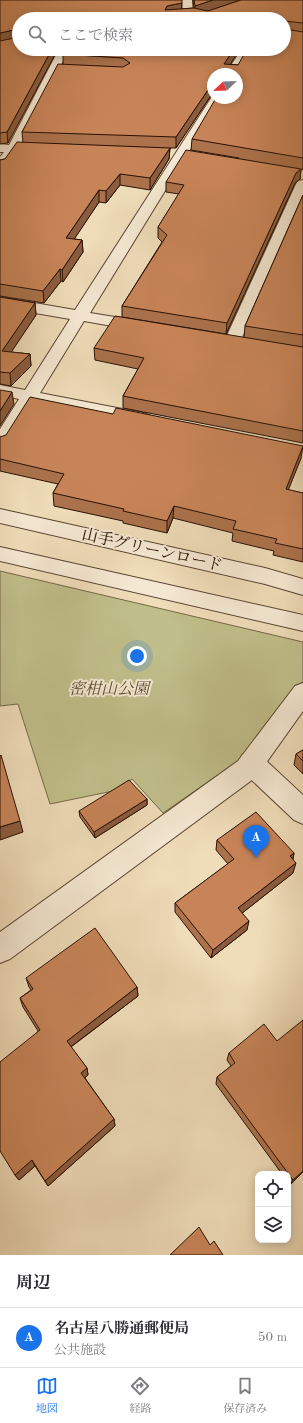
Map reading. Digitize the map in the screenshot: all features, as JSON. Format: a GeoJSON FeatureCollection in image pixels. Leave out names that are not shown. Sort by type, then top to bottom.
{"type":"FeatureCollection","features":[{"type":"Feature","properties":{"kind":"street"},"geometry":{"type":"LineString","coordinates":[[187,0],[188,12]]}},
{"type":"Feature","properties":{"kind":"street"},"geometry":{"type":"LineString","coordinates":[[0,166],[13,149],[60,56]]}},
{"type":"Feature","properties":{"kind":"street"},"geometry":{"type":"LineString","coordinates":[[235,68],[243,56]]}},
{"type":"Feature","properties":{"kind":"street"},"geometry":{"type":"LineString","coordinates":[[54,69],[70,70]]}},
{"type":"Feature","properties":{"kind":"street"},"geometry":{"type":"LineString","coordinates":[[0,442],[212,104]]}},
{"type":"Feature","properties":{"kind":"street"},"geometry":{"type":"LineString","coordinates":[[0,148],[53,150]]}},
{"type":"Feature","properties":{"kind":"street"},"geometry":{"type":"LineString","coordinates":[[165,154],[181,154],[196,157]]}},
{"type":"Feature","properties":{"kind":"street"},"geometry":{"type":"LineString","coordinates":[[232,342],[300,177]]}},
{"type":"Feature","properties":{"kind":"street"},"geometry":{"type":"LineString","coordinates":[[0,302],[156,329]]}},
{"type":"Feature","properties":{"kind":"street"},"geometry":{"type":"LineString","coordinates":[[0,390],[162,423]]}},
{"type":"Feature","properties":{"kind":"street","name":"山手グリーンロード"},"geometry":{"type":"LineString","coordinates":[[0,516],[258,575],[303,587]]}},
{"type":"Feature","properties":{"kind":"street"},"geometry":{"type":"LineString","coordinates":[[0,554],[303,623]]}},
{"type":"Feature","properties":{"kind":"street"},"geometry":{"type":"LineString","coordinates":[[0,949],[247,769],[303,693]]}},
{"type":"Feature","properties":{"kind":"street"},"geometry":{"type":"LineString","coordinates":[[251,764],[303,812]]}},
{"type":"Feature","properties":{"kind":"green space","name":"密柑山公園"},"geometry":{"type":"Polygon","coordinates":[[[0,571],[303,642],[303,681],[241,759],[163,813],[132,779],[118,790],[50,804],[18,704],[0,706],[0,571]]]}},
{"type":"Feature","properties":{"kind":"building"},"geometry":{"type":"Polygon","coordinates":[[[0,0],[182,0],[182,3],[167,6],[165,10],[194,8],[208,11],[241,0],[303,0],[303,23],[291,22],[291,12],[12,12],[12,30],[0,33],[0,0]]]}},
{"type":"Feature","properties":{"kind":"building"},"geometry":{"type":"Polygon","coordinates":[[[194,0],[213,0],[195,6],[194,0]]]}},
{"type":"Feature","properties":{"kind":"building"},"geometry":{"type":"Polygon","coordinates":[[[291,30],[303,32],[303,158],[192,139],[212,104],[243,104],[243,68],[207,68],[207,92],[176,137],[22,132],[58,64],[123,67],[130,63],[123,58],[93,56],[229,56],[224,64],[238,65],[243,56],[291,56],[291,30]]]}},
{"type":"Feature","properties":{"kind":"building"},"geometry":{"type":"Polygon","coordinates":[[[12,38],[12,56],[48,56],[7,132],[0,133],[0,41],[12,38]]]}},
{"type":"Feature","properties":{"kind":"building"},"geometry":{"type":"Polygon","coordinates":[[[17,142],[170,148],[150,178],[120,174],[106,191],[99,190],[66,238],[82,240],[62,270],[60,269],[43,291],[0,284],[0,160],[5,159],[17,142]]]}},
{"type":"Feature","properties":{"kind":"building"},"geometry":{"type":"Polygon","coordinates":[[[186,150],[301,169],[296,173],[227,323],[122,306],[167,235],[158,227],[184,185],[166,182],[186,150]]]}},
{"type":"Feature","properties":{"kind":"building"},"geometry":{"type":"Polygon","coordinates":[[[303,195],[303,335],[245,326],[303,195]]]}},
{"type":"Feature","properties":{"kind":"building"},"geometry":{"type":"Polygon","coordinates":[[[0,297],[35,303],[2,351],[30,354],[10,373],[0,372],[0,297]]]}},
{"type":"Feature","properties":{"kind":"building"},"geometry":{"type":"Polygon","coordinates":[[[115,316],[303,347],[303,431],[123,396],[144,358],[94,348],[115,316]]]}},
{"type":"Feature","properties":{"kind":"building"},"geometry":{"type":"Polygon","coordinates":[[[0,390],[12,392],[0,411],[0,390]]]}},
{"type":"Feature","properties":{"kind":"building"},"geometry":{"type":"Polygon","coordinates":[[[30,397],[113,414],[116,408],[303,446],[286,489],[303,493],[303,549],[275,543],[277,539],[233,529],[236,521],[174,506],[167,521],[123,511],[124,509],[53,493],[64,474],[0,459],[0,437],[6,435],[30,397]]]}},
{"type":"Feature","properties":{"kind":"building"},"geometry":{"type":"Polygon","coordinates":[[[303,750],[303,761],[296,754],[303,750]]]}},
{"type":"Feature","properties":{"kind":"building"},"geometry":{"type":"Polygon","coordinates":[[[1,755],[20,821],[0,827],[0,756],[1,755]]]}},
{"type":"Feature","properties":{"kind":"building"},"geometry":{"type":"Polygon","coordinates":[[[129,780],[147,799],[94,832],[79,811],[129,780]]]}},
{"type":"Feature","properties":{"kind":"building"},"geometry":{"type":"Polygon","coordinates":[[[256,812],[294,853],[290,856],[296,863],[238,908],[249,921],[213,950],[175,903],[234,859],[217,840],[256,812]]]}},
{"type":"Feature","properties":{"kind":"building"},"geometry":{"type":"Polygon","coordinates":[[[95,928],[137,987],[67,1041],[87,1068],[81,1073],[114,1119],[45,1181],[32,1160],[15,1175],[0,1151],[0,1062],[40,1030],[20,998],[33,989],[26,978],[95,928]]]}},
{"type":"Feature","properties":{"kind":"building"},"geometry":{"type":"Polygon","coordinates":[[[303,1020],[303,1171],[293,1180],[291,1177],[291,1171],[286,1171],[217,1077],[235,1063],[229,1053],[264,1024],[277,1041],[303,1020]]]}},
{"type":"Feature","properties":{"kind":"building"},"geometry":{"type":"Polygon","coordinates":[[[199,1227],[210,1245],[214,1241],[223,1255],[170,1255],[199,1227]]]}},
{"type":"Feature","properties":{"kind":"place","name":"名古屋八勝通郵便局"},"geometry":{"type":"Point","coordinates":[256,858]}}]}
